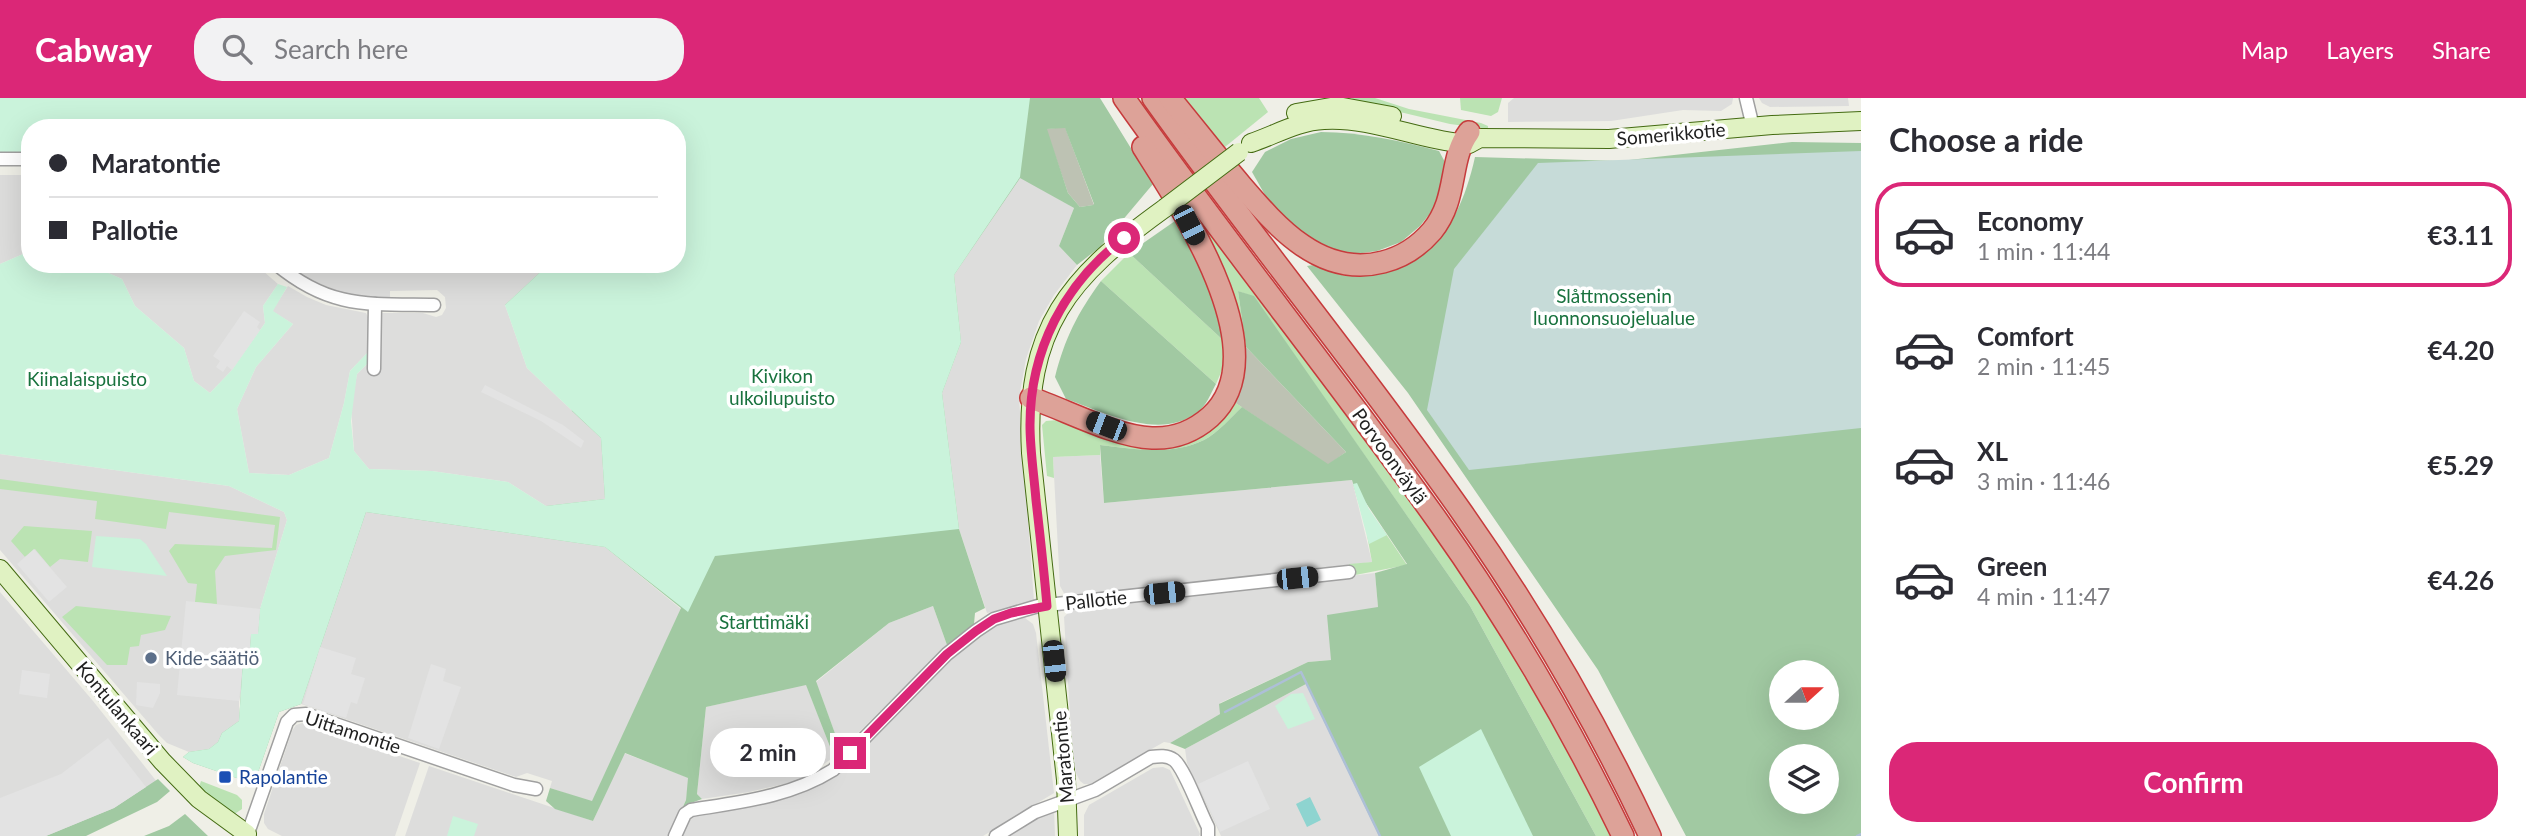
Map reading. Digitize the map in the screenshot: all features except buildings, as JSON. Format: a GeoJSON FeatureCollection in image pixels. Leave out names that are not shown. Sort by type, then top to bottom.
{"type":"FeatureCollection","features":[{"type":"Feature","properties":{"kind":"highway"},"geometry":{"type":"LineString","coordinates":[[1031,398],[1119,431],[1153,439],[1184,433],[1203,423],[1220,405],[1230,386],[1235,347],[1220,289],[1168,187],[1112,98]]}},
{"type":"Feature","properties":{"kind":"highway","name":"Porvoonväylä"},"geometry":{"type":"LineString","coordinates":[[1124,98],[1210,218],[1439,523],[1538,677],[1623,836]]}},
{"type":"Feature","properties":{"kind":"highway","name":"Porvoonväylä"},"geometry":{"type":"LineString","coordinates":[[1153,98],[1242,221],[1422,456],[1480,539],[1587,713],[1650,836]]}},
{"type":"Feature","properties":{"kind":"highway"},"geometry":{"type":"LineString","coordinates":[[1170,98],[1233,176],[1280,228],[1324,258],[1348,264],[1388,261],[1412,250],[1423,241],[1434,229],[1448,203],[1470,138]]}},
{"type":"Feature","properties":{"kind":"main road","name":"Maratontie"},"geometry":{"type":"LineString","coordinates":[[1068,836],[1067,800],[1031,453],[1031,398],[1037,363],[1049,328],[1075,286],[1110,249],[1245,147],[1324,113]]}},
{"type":"Feature","properties":{"kind":"main road","name":"Somerikkotie"},"geometry":{"type":"LineString","coordinates":[[1324,113],[1362,122],[1470,138],[1609,139],[1861,121]]}},
{"type":"Feature","properties":{"kind":"main road","name":"Kontulankaari"},"geometry":{"type":"LineString","coordinates":[[0,569],[178,778],[200,799],[247,835]]}},
{"type":"Feature","properties":{"kind":"street"},"geometry":{"type":"LineString","coordinates":[[1746,98],[1753,127]]}},
{"type":"Feature","properties":{"kind":"street"},"geometry":{"type":"LineString","coordinates":[[0,159],[21,159]]}},
{"type":"Feature","properties":{"kind":"street"},"geometry":{"type":"LineString","coordinates":[[288,273],[316,292],[349,302],[434,305]]}},
{"type":"Feature","properties":{"kind":"street"},"geometry":{"type":"LineString","coordinates":[[374,369],[375,304]]}},
{"type":"Feature","properties":{"kind":"street","name":"Pallotie"},"geometry":{"type":"LineString","coordinates":[[675,836],[685,814],[691,810],[786,792],[833,770],[947,654],[994,619],[1047,606],[1349,572]]}},
{"type":"Feature","properties":{"kind":"street","name":"Uittamontie"},"geometry":{"type":"LineString","coordinates":[[247,835],[287,722],[297,714],[306,714],[514,785],[536,789]]}},
{"type":"Feature","properties":{"kind":"street"},"geometry":{"type":"LineString","coordinates":[[996,836],[1035,812],[1095,790],[1151,757],[1167,757],[1175,761],[1181,769],[1208,827],[1208,836]]}},
{"type":"Feature","properties":{"kind":"shaded area"},"geometry":{"type":"Polygon","coordinates":[[[1514,98],[1733,98],[1732,104],[1721,111],[1683,110],[1611,121],[1508,122],[1508,103],[1514,98]]]}},
{"type":"Feature","properties":{"kind":"shaded area"},"geometry":{"type":"Polygon","coordinates":[[[1759,98],[1848,98],[1849,106],[1770,107],[1759,98]]]}},
{"type":"Feature","properties":{"kind":"shaded area"},"geometry":{"type":"Polygon","coordinates":[[[1065,127],[1094,205],[1080,207],[1068,193],[1046,129],[1065,127]]]}},
{"type":"Feature","properties":{"kind":"shaded area"},"geometry":{"type":"Polygon","coordinates":[[[0,175],[21,175],[21,255],[0,264],[0,175]]]}},
{"type":"Feature","properties":{"kind":"shaded area"},"geometry":{"type":"Polygon","coordinates":[[[1020,177],[1074,208],[1059,246],[1077,265],[1054,295],[1039,321],[1026,359],[1019,398],[1034,601],[987,613],[959,529],[942,393],[961,342],[954,275],[1020,177]]]}},
{"type":"Feature","properties":{"kind":"shaded area"},"geometry":{"type":"Polygon","coordinates":[[[108,273],[265,273],[278,284],[263,306],[265,323],[232,370],[210,393],[194,381],[184,348],[135,306],[122,279],[108,273]]]}},
{"type":"Feature","properties":{"kind":"shaded area"},"geometry":{"type":"Polygon","coordinates":[[[292,273],[539,273],[505,305],[527,368],[601,438],[605,499],[546,506],[508,482],[432,471],[369,469],[354,451],[351,406],[357,374],[368,363],[380,315],[423,313],[436,317],[442,315],[446,308],[445,297],[437,290],[390,291],[390,300],[359,299],[292,273]]]}},
{"type":"Feature","properties":{"kind":"shaded area"},"geometry":{"type":"Polygon","coordinates":[[[288,286],[326,305],[366,313],[369,319],[368,352],[350,371],[329,458],[289,475],[249,473],[237,409],[256,367],[293,324],[272,311],[288,286]]]}},
{"type":"Feature","properties":{"kind":"shaded area"},"geometry":{"type":"Polygon","coordinates":[[[244,311],[260,322],[257,327],[260,330],[232,370],[227,366],[223,372],[216,367],[220,361],[213,356],[244,311]]]}},
{"type":"Feature","properties":{"kind":"shaded area"},"geometry":{"type":"Polygon","coordinates":[[[1238,342],[1246,347],[1346,452],[1328,465],[1234,402],[1239,367],[1238,342]]]}},
{"type":"Feature","properties":{"kind":"shaded area"},"geometry":{"type":"Polygon","coordinates":[[[485,385],[563,425],[584,441],[581,448],[541,421],[481,392],[485,385]]]}},
{"type":"Feature","properties":{"kind":"shaded area"},"geometry":{"type":"Polygon","coordinates":[[[0,454],[229,486],[284,512],[287,520],[260,609],[239,701],[239,721],[223,733],[218,742],[209,749],[189,752],[167,743],[0,550],[0,454]]]}},
{"type":"Feature","properties":{"kind":"shaded area"},"geometry":{"type":"Polygon","coordinates":[[[1100,455],[1104,503],[1352,480],[1372,562],[1066,597],[1060,586],[1053,457],[1100,455]]]}},
{"type":"Feature","properties":{"kind":"shaded area"},"geometry":{"type":"Polygon","coordinates":[[[365,511],[605,547],[681,609],[592,802],[550,788],[552,781],[527,773],[516,777],[301,704],[365,511]]]}},
{"type":"Feature","properties":{"kind":"shaded area"},"geometry":{"type":"Polygon","coordinates":[[[34,549],[67,587],[49,602],[17,564],[34,549]]]}},
{"type":"Feature","properties":{"kind":"shaded area"},"geometry":{"type":"Polygon","coordinates":[[[1375,573],[1378,607],[1331,660],[1308,662],[1220,703],[1220,714],[1170,743],[1164,742],[1090,784],[1080,781],[1076,773],[1071,731],[1064,617],[1072,609],[1375,573]]]}},
{"type":"Feature","properties":{"kind":"shaded area"},"geometry":{"type":"Polygon","coordinates":[[[0,592],[93,701],[161,787],[59,836],[0,836],[0,592]]]}},
{"type":"Feature","properties":{"kind":"shaded area"},"geometry":{"type":"Polygon","coordinates":[[[186,601],[260,609],[258,634],[251,634],[249,661],[243,661],[239,701],[177,695],[186,601]]]}},
{"type":"Feature","properties":{"kind":"shaded area"},"geometry":{"type":"Polygon","coordinates":[[[933,606],[947,645],[841,750],[816,682],[889,623],[933,606]]]}},
{"type":"Feature","properties":{"kind":"shaded area"},"geometry":{"type":"Polygon","coordinates":[[[1019,617],[1033,624],[1036,633],[1054,793],[983,836],[682,836],[689,821],[702,811],[804,791],[991,624],[1019,617]]]}},
{"type":"Feature","properties":{"kind":"shaded area"},"geometry":{"type":"Polygon","coordinates":[[[320,647],[356,658],[351,674],[365,678],[357,704],[351,702],[346,718],[303,704],[320,647]]]}},
{"type":"Feature","properties":{"kind":"shaded area"},"geometry":{"type":"Polygon","coordinates":[[[431,664],[446,669],[443,681],[461,687],[439,749],[408,738],[431,664]]]}},
{"type":"Feature","properties":{"kind":"shaded area"},"geometry":{"type":"Polygon","coordinates":[[[22,670],[50,674],[47,698],[19,694],[22,670]]]}},
{"type":"Feature","properties":{"kind":"shaded area"},"geometry":{"type":"Polygon","coordinates":[[[137,682],[160,684],[160,693],[153,708],[136,705],[137,682]]]}},
{"type":"Feature","properties":{"kind":"shaded area"},"geometry":{"type":"Polygon","coordinates":[[[806,684],[834,757],[801,780],[702,799],[697,794],[706,707],[806,684]]]}},
{"type":"Feature","properties":{"kind":"shaded area"},"geometry":{"type":"Polygon","coordinates":[[[1306,684],[1379,836],[1221,836],[1187,763],[1185,749],[1306,684]]]}},
{"type":"Feature","properties":{"kind":"shaded area"},"geometry":{"type":"Polygon","coordinates":[[[302,723],[420,763],[395,836],[282,836],[268,829],[264,823],[264,814],[292,731],[296,725],[302,723]]]}},
{"type":"Feature","properties":{"kind":"shaded area"},"geometry":{"type":"Polygon","coordinates":[[[108,738],[146,787],[114,808],[46,836],[0,836],[0,798],[61,774],[108,738]]]}},
{"type":"Feature","properties":{"kind":"shaded area"},"geometry":{"type":"Polygon","coordinates":[[[624,753],[689,778],[686,800],[669,836],[405,836],[429,766],[593,821],[624,753]]]}},
{"type":"Feature","properties":{"kind":"shaded area"},"geometry":{"type":"Polygon","coordinates":[[[1248,761],[1270,809],[1220,832],[1198,784],[1248,761]]]}},
{"type":"Feature","properties":{"kind":"shaded area"},"geometry":{"type":"Polygon","coordinates":[[[1163,767],[1170,770],[1199,836],[1084,836],[1084,815],[1089,805],[1153,768],[1163,767]]]}},
{"type":"Feature","properties":{"kind":"shaded area"},"geometry":{"type":"Polygon","coordinates":[[[1310,797],[1321,820],[1307,827],[1296,804],[1310,797]]]}},
{"type":"Feature","properties":{"kind":"shaded area"},"geometry":{"type":"Polygon","coordinates":[[[1054,808],[1055,836],[1007,836],[1054,808]]]}},
{"type":"Feature","properties":{"kind":"green space","name":"Kivikon ulkoilupuisto"},"geometry":{"type":"Polygon","coordinates":[[[0,98],[1030,98],[1020,177],[954,275],[961,342],[942,393],[959,529],[715,556],[688,612],[605,547],[366,512],[301,704],[279,712],[254,784],[183,757],[189,752],[209,749],[218,742],[222,733],[239,721],[243,661],[249,661],[251,633],[258,633],[260,609],[287,520],[284,512],[229,486],[0,454],[0,264],[21,255],[21,273],[108,273],[122,279],[135,306],[184,348],[194,381],[210,393],[232,370],[265,323],[263,306],[278,284],[287,287],[273,311],[293,324],[256,367],[237,409],[249,473],[289,475],[329,458],[350,371],[368,352],[368,363],[357,374],[351,421],[354,451],[369,469],[432,471],[508,482],[546,506],[605,499],[601,438],[527,368],[505,305],[539,273],[686,273],[686,119],[21,119],[21,153],[0,153],[0,98]]]}},
{"type":"Feature","properties":{"kind":"green space","name":"Kivikon ulkoilupuisto"},"geometry":{"type":"Polygon","coordinates":[[[844,98],[1100,98],[1153,184],[1100,247],[1077,265],[1059,246],[1074,208],[1020,178],[954,275],[961,342],[942,393],[959,529],[985,608],[975,613],[974,624],[947,645],[933,606],[889,623],[816,681],[841,750],[834,757],[806,685],[706,707],[697,794],[702,799],[681,811],[686,800],[688,778],[625,753],[593,821],[555,809],[546,801],[550,788],[592,801],[681,608],[605,547],[366,512],[301,704],[279,712],[254,784],[183,757],[189,752],[209,749],[218,742],[222,733],[239,721],[243,661],[248,661],[251,633],[258,633],[260,609],[326,528],[389,501],[546,506],[605,499],[601,438],[572,411],[547,304],[505,305],[539,273],[560,273],[693,379],[686,269],[686,126],[844,98]],[[1065,128],[1047,129],[1068,193],[1080,207],[1093,205],[1065,128]]]}},
{"type":"Feature","properties":{"kind":"green space"},"geometry":{"type":"Polygon","coordinates":[[[1177,98],[1259,98],[1268,112],[1220,151],[1177,98]]]}},
{"type":"Feature","properties":{"kind":"green space"},"geometry":{"type":"Polygon","coordinates":[[[1375,98],[1409,109],[1481,123],[1488,126],[1488,129],[1450,124],[1350,100],[1375,98]]]}},
{"type":"Feature","properties":{"kind":"green space"},"geometry":{"type":"Polygon","coordinates":[[[1460,98],[1502,98],[1498,112],[1491,116],[1461,110],[1460,98]]]}},
{"type":"Feature","properties":{"kind":"green space"},"geometry":{"type":"Polygon","coordinates":[[[1321,132],[1366,135],[1439,151],[1446,164],[1436,206],[1420,226],[1401,242],[1377,251],[1355,254],[1332,251],[1302,233],[1273,209],[1252,172],[1265,152],[1291,139],[1321,132]]]}},
{"type":"Feature","properties":{"kind":"green space"},"geometry":{"type":"Polygon","coordinates":[[[1792,142],[1861,143],[1861,836],[1686,836],[1598,670],[1408,393],[1307,266],[1317,266],[1347,276],[1375,275],[1398,269],[1418,258],[1435,244],[1449,226],[1460,205],[1475,157],[1620,161],[1792,142]]]}},
{"type":"Feature","properties":{"kind":"green space","name":"Slåttmossenin luonnonsuojelualue"},"geometry":{"type":"Polygon","coordinates":[[[1861,151],[1861,428],[1469,470],[1427,410],[1454,269],[1538,163],[1861,151]]]}},
{"type":"Feature","properties":{"kind":"green space"},"geometry":{"type":"Polygon","coordinates":[[[1188,202],[1426,521],[1500,631],[1556,726],[1612,836],[1596,836],[1470,606],[1254,297],[1238,291],[1246,347],[1238,342],[1188,202]]]}},
{"type":"Feature","properties":{"kind":"green space"},"geometry":{"type":"Polygon","coordinates":[[[1175,221],[1203,270],[1224,341],[1129,253],[1175,221]]]}},
{"type":"Feature","properties":{"kind":"green space"},"geometry":{"type":"Polygon","coordinates":[[[1129,253],[1224,341],[1225,363],[1216,384],[1101,281],[1129,253]]]}},
{"type":"Feature","properties":{"kind":"green space"},"geometry":{"type":"Polygon","coordinates":[[[1101,281],[1216,384],[1198,412],[1167,424],[1150,424],[1115,417],[1066,399],[1055,377],[1059,363],[1073,327],[1101,281]]]}},
{"type":"Feature","properties":{"kind":"green space"},"geometry":{"type":"Polygon","coordinates":[[[1238,291],[1254,296],[1470,606],[1596,836],[1379,836],[1306,684],[1185,749],[1170,743],[1220,714],[1219,704],[1308,662],[1331,660],[1327,615],[1378,607],[1375,573],[1407,564],[1366,503],[1359,504],[1352,480],[1104,503],[1100,445],[1166,450],[1192,445],[1214,433],[1242,407],[1328,464],[1346,452],[1246,347],[1238,291]]]}},
{"type":"Feature","properties":{"kind":"green space"},"geometry":{"type":"Polygon","coordinates":[[[1234,402],[1242,407],[1214,433],[1192,445],[1153,450],[1100,445],[1100,455],[1053,457],[1054,478],[1047,476],[1042,425],[1046,421],[1058,420],[1061,416],[1110,432],[1200,430],[1234,402]]]}},
{"type":"Feature","properties":{"kind":"green space"},"geometry":{"type":"Polygon","coordinates":[[[0,479],[280,517],[276,550],[225,556],[215,571],[217,604],[195,602],[197,584],[188,583],[169,551],[175,544],[272,548],[275,525],[169,512],[166,529],[95,519],[97,501],[0,489],[0,479]]]}},
{"type":"Feature","properties":{"kind":"green space"},"geometry":{"type":"Polygon","coordinates":[[[1357,483],[1369,509],[1387,535],[1369,544],[1353,484],[1357,483]]]}},
{"type":"Feature","properties":{"kind":"green space"},"geometry":{"type":"Polygon","coordinates":[[[24,526],[92,531],[88,562],[60,559],[50,567],[35,549],[25,557],[11,541],[24,526]]]}},
{"type":"Feature","properties":{"kind":"green space"},"geometry":{"type":"Polygon","coordinates":[[[1382,528],[1407,565],[1350,576],[1349,564],[1372,562],[1367,535],[1382,528]]]}},
{"type":"Feature","properties":{"kind":"green space"},"geometry":{"type":"Polygon","coordinates":[[[96,536],[140,539],[167,576],[92,567],[96,536]]]}},
{"type":"Feature","properties":{"kind":"green space"},"geometry":{"type":"Polygon","coordinates":[[[76,606],[171,616],[165,630],[141,635],[139,646],[130,647],[127,665],[107,665],[62,617],[76,606]]]}},
{"type":"Feature","properties":{"kind":"green space"},"geometry":{"type":"Polygon","coordinates":[[[1303,693],[1315,719],[1288,729],[1275,706],[1291,694],[1303,693]]]}},
{"type":"Feature","properties":{"kind":"green space"},"geometry":{"type":"Polygon","coordinates":[[[1481,729],[1533,836],[1451,836],[1419,767],[1481,729]]]}},
{"type":"Feature","properties":{"kind":"green space"},"geometry":{"type":"Polygon","coordinates":[[[158,779],[170,791],[157,802],[86,836],[46,836],[114,808],[158,779]]]}},
{"type":"Feature","properties":{"kind":"green space"},"geometry":{"type":"Polygon","coordinates":[[[201,781],[237,795],[242,800],[242,809],[233,815],[198,790],[201,781]]]}},
{"type":"Feature","properties":{"kind":"green space"},"geometry":{"type":"Polygon","coordinates":[[[185,814],[208,836],[144,836],[169,826],[185,814]]]}},
{"type":"Feature","properties":{"kind":"green space"},"geometry":{"type":"Polygon","coordinates":[[[453,816],[478,824],[474,836],[447,836],[453,816]]]}},
{"type":"Feature","properties":{"kind":"waterway"},"geometry":{"type":"LineString","coordinates":[[1225,712],[1301,672],[1380,836]]}},
{"type":"Feature","properties":{"kind":"waterway"},"geometry":{"type":"LineString","coordinates":[[1857,836],[1861,834]]}},
{"type":"Feature","properties":{"kind":"place","name":"Kide-säätiö"},"geometry":{"type":"Point","coordinates":[151,658]}},
{"type":"Feature","properties":{"kind":"place","name":"Rapolantie"},"geometry":{"type":"Point","coordinates":[225,777]}},
{"type":"Feature","properties":{"kind":"route"},"geometry":{"type":"LineString","coordinates":[[850,753],[947,654],[976,631],[994,619],[1011,613],[1047,606],[1031,453],[1031,398],[1034,378],[1049,328],[1061,307],[1090,268],[1124,238]]}},
{"type":"Feature","properties":{"kind":"park label","name":"Kiinalaispuisto"},"geometry":{"type":"Point","coordinates":[87,379]}},
{"type":"Feature","properties":{"kind":"park label","name":"Starttimäki"},"geometry":{"type":"Point","coordinates":[764,622]}}]}
